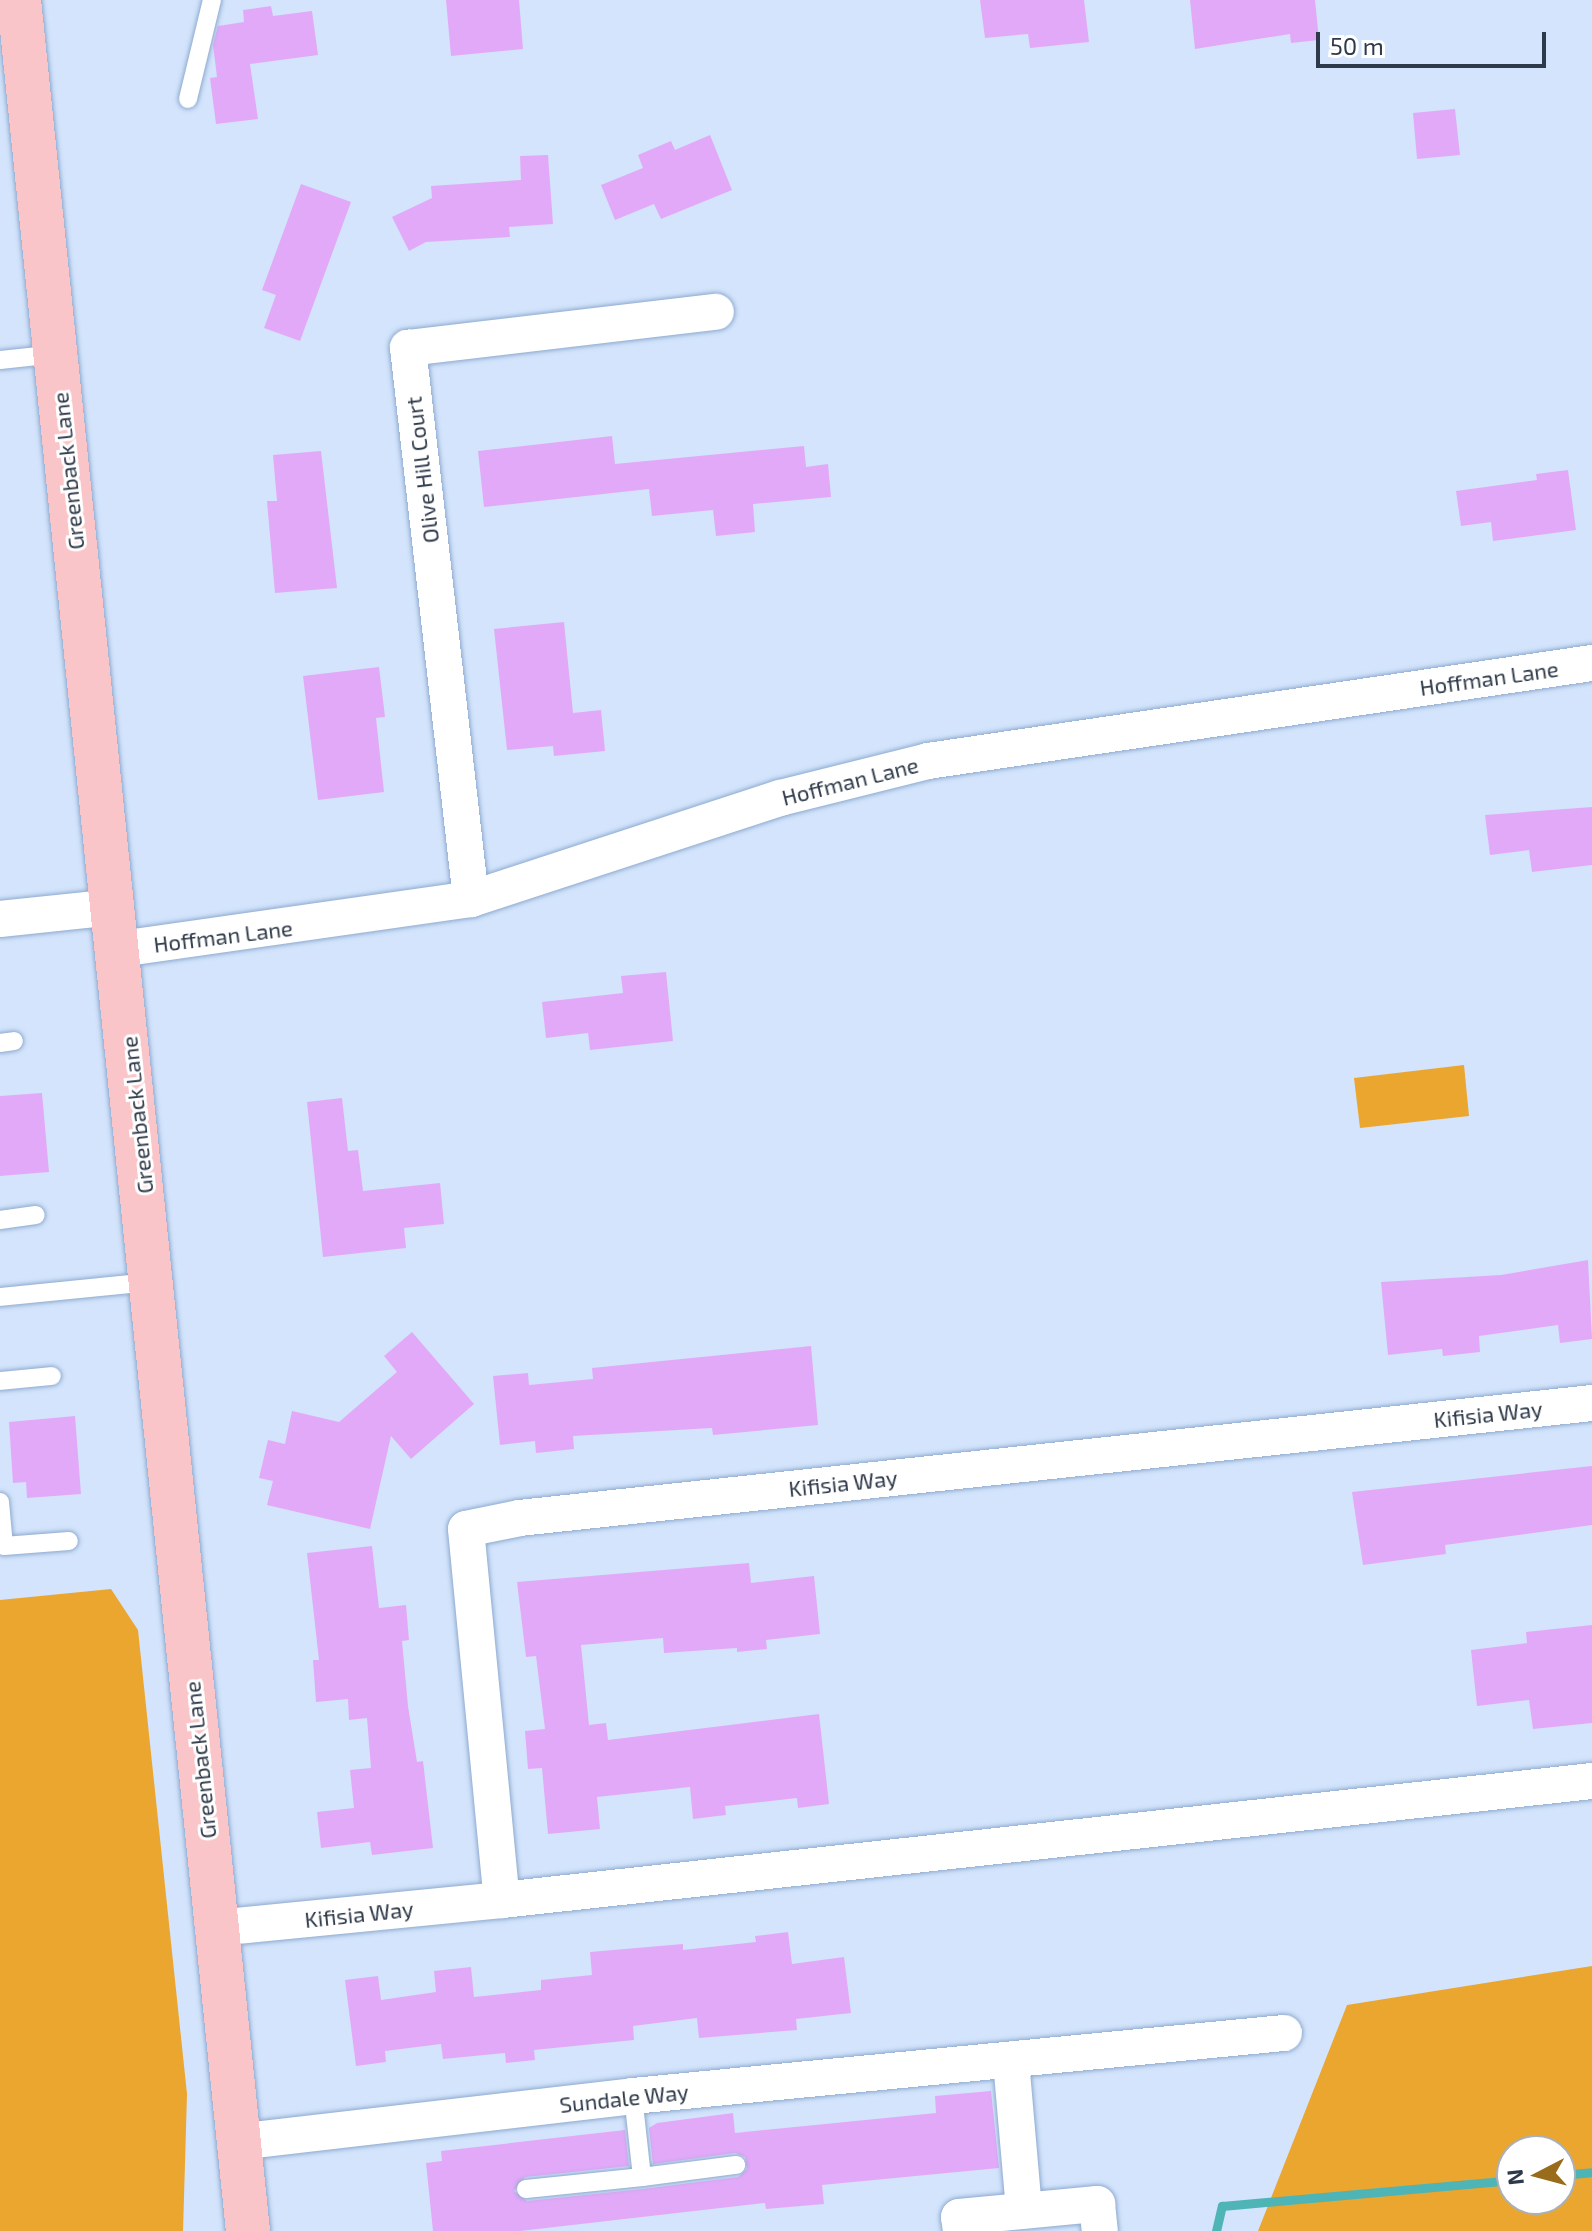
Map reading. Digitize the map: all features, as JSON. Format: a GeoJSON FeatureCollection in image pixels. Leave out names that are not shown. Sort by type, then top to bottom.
{"type":"FeatureCollection","features":[{"type":"Feature","properties":{"kind":"main road","name":"Greenback Lane"},"geometry":{"type":"LineString","coordinates":[[19,0],[120,949],[248,2231]]}},
{"type":"Feature","properties":{"kind":"street","name":"Olive Hill Court"},"geometry":{"type":"LineString","coordinates":[[471,899],[408,348],[716,312]]}},
{"type":"Feature","properties":{"kind":"street","name":"Hoffman Lane"},"geometry":{"type":"LineString","coordinates":[[120,949],[471,899],[780,798],[928,761],[1592,663]]}},
{"type":"Feature","properties":{"kind":"street"},"geometry":{"type":"LineString","coordinates":[[0,919],[115,907]]}},
{"type":"Feature","properties":{"kind":"street","name":"Kifisia Way"},"geometry":{"type":"LineString","coordinates":[[502,1900],[466,1529],[520,1518],[1592,1403]]}},
{"type":"Feature","properties":{"kind":"street","name":"Kifisia Way"},"geometry":{"type":"LineString","coordinates":[[216,1928],[502,1900],[1592,1781]]}},
{"type":"Feature","properties":{"kind":"street","name":"Sundale Way"},"geometry":{"type":"LineString","coordinates":[[237,2142],[633,2096],[1284,2033]]}},
{"type":"Feature","properties":{"kind":"street"},"geometry":{"type":"LineString","coordinates":[[1011,2061],[1024,2210]]}},
{"type":"Feature","properties":{"kind":"street"},"geometry":{"type":"LineString","coordinates":[[961,2231],[959,2217],[1097,2204],[1100,2231]]}},
{"type":"Feature","properties":{"kind":"lane"},"geometry":{"type":"LineString","coordinates":[[188,99],[212,0]]}},
{"type":"Feature","properties":{"kind":"lane"},"geometry":{"type":"LineString","coordinates":[[0,360],[56,354]]}},
{"type":"Feature","properties":{"kind":"lane"},"geometry":{"type":"LineString","coordinates":[[0,1220],[36,1215]]}},
{"type":"Feature","properties":{"kind":"lane"},"geometry":{"type":"LineString","coordinates":[[0,1297],[154,1281]]}},
{"type":"Feature","properties":{"kind":"lane"},"geometry":{"type":"LineString","coordinates":[[0,1381],[52,1376]]}},
{"type":"Feature","properties":{"kind":"lane"},"geometry":{"type":"LineString","coordinates":[[0,1502],[4,1546],[69,1541]]}},
{"type":"Feature","properties":{"kind":"lane"},"geometry":{"type":"LineString","coordinates":[[633,2096],[642,2177]]}},
{"type":"Feature","properties":{"kind":"lane"},"geometry":{"type":"LineString","coordinates":[[526,2189],[736,2165]]}},
{"type":"Feature","properties":{"kind":"shaded area"},"geometry":{"type":"Polygon","coordinates":[[[1464,1065],[1469,1116],[1360,1128],[1354,1078],[1464,1065]]]}},
{"type":"Feature","properties":{"kind":"shaded area"},"geometry":{"type":"Polygon","coordinates":[[[111,1589],[138,1630],[187,2094],[183,2231],[0,2231],[0,1600],[111,1589]]]}},
{"type":"Feature","properties":{"kind":"shaded area"},"geometry":{"type":"Polygon","coordinates":[[[1592,1966],[1592,2231],[1258,2231],[1347,2005],[1592,1966]]]}},
{"type":"Feature","properties":{"kind":"building"},"geometry":{"type":"Polygon","coordinates":[[[446,0],[519,0],[523,49],[451,56],[446,0]]]}},
{"type":"Feature","properties":{"kind":"building"},"geometry":{"type":"Polygon","coordinates":[[[980,0],[1084,0],[1089,42],[1030,48],[1028,34],[985,38],[980,0]]]}},
{"type":"Feature","properties":{"kind":"building"},"geometry":{"type":"Polygon","coordinates":[[[1190,0],[1315,0],[1319,40],[1291,43],[1290,34],[1195,49],[1190,0]]]}},
{"type":"Feature","properties":{"kind":"building"},"geometry":{"type":"Polygon","coordinates":[[[271,6],[273,16],[312,11],[318,55],[250,64],[258,119],[216,124],[210,78],[217,77],[213,45],[218,26],[244,22],[243,10],[271,6]]]}},
{"type":"Feature","properties":{"kind":"building"},"geometry":{"type":"Polygon","coordinates":[[[1455,109],[1460,155],[1417,159],[1413,113],[1455,109]]]}},
{"type":"Feature","properties":{"kind":"building"},"geometry":{"type":"Polygon","coordinates":[[[710,135],[732,190],[661,219],[654,204],[615,220],[601,185],[643,168],[638,155],[671,141],[675,150],[710,135]]]}},
{"type":"Feature","properties":{"kind":"building"},"geometry":{"type":"Polygon","coordinates":[[[548,155],[553,224],[509,227],[510,237],[426,242],[409,251],[392,217],[432,198],[431,186],[521,180],[520,156],[548,155]]]}},
{"type":"Feature","properties":{"kind":"building"},"geometry":{"type":"Polygon","coordinates":[[[301,184],[351,202],[300,341],[264,328],[276,295],[262,290],[301,184]]]}},
{"type":"Feature","properties":{"kind":"building"},"geometry":{"type":"Polygon","coordinates":[[[612,436],[615,464],[804,446],[806,467],[828,464],[831,497],[753,504],[755,532],[716,536],[713,510],[652,516],[649,489],[484,507],[478,451],[612,436]]]}},
{"type":"Feature","properties":{"kind":"building"},"geometry":{"type":"Polygon","coordinates":[[[321,451],[337,588],[275,593],[267,501],[277,501],[273,455],[321,451]]]}},
{"type":"Feature","properties":{"kind":"building"},"geometry":{"type":"Polygon","coordinates":[[[1568,470],[1576,530],[1493,541],[1491,522],[1461,526],[1456,491],[1537,480],[1536,474],[1568,470]]]}},
{"type":"Feature","properties":{"kind":"building"},"geometry":{"type":"Polygon","coordinates":[[[564,622],[573,713],[601,710],[605,751],[554,756],[553,746],[507,750],[494,629],[564,622]]]}},
{"type":"Feature","properties":{"kind":"building"},"geometry":{"type":"Polygon","coordinates":[[[379,667],[385,717],[376,718],[384,792],[318,800],[303,676],[379,667]]]}},
{"type":"Feature","properties":{"kind":"building"},"geometry":{"type":"Polygon","coordinates":[[[1592,807],[1592,865],[1532,872],[1529,850],[1490,855],[1485,815],[1592,807]]]}},
{"type":"Feature","properties":{"kind":"building"},"geometry":{"type":"Polygon","coordinates":[[[666,972],[673,1041],[590,1050],[588,1033],[546,1038],[542,1002],[623,993],[621,976],[666,972]]]}},
{"type":"Feature","properties":{"kind":"building"},"geometry":{"type":"Polygon","coordinates":[[[42,1093],[49,1172],[0,1176],[0,1096],[42,1093]]]}},
{"type":"Feature","properties":{"kind":"building"},"geometry":{"type":"Polygon","coordinates":[[[342,1098],[348,1151],[358,1150],[363,1191],[440,1183],[444,1224],[404,1228],[406,1248],[323,1257],[307,1102],[342,1098]]]}},
{"type":"Feature","properties":{"kind":"building"},"geometry":{"type":"Polygon","coordinates":[[[1588,1260],[1592,1339],[1560,1343],[1558,1325],[1479,1336],[1480,1352],[1443,1356],[1442,1349],[1388,1355],[1381,1282],[1501,1275],[1588,1260]]]}},
{"type":"Feature","properties":{"kind":"building"},"geometry":{"type":"Polygon","coordinates":[[[412,1332],[474,1404],[411,1459],[391,1436],[370,1529],[267,1505],[273,1481],[259,1478],[268,1440],[285,1444],[292,1411],[339,1422],[397,1372],[384,1356],[412,1332]]]}},
{"type":"Feature","properties":{"kind":"building"},"geometry":{"type":"Polygon","coordinates":[[[811,1346],[818,1425],[713,1435],[712,1428],[573,1436],[574,1449],[536,1453],[535,1441],[500,1445],[493,1376],[528,1373],[529,1385],[593,1379],[592,1368],[811,1346]]]}},
{"type":"Feature","properties":{"kind":"building"},"geometry":{"type":"Polygon","coordinates":[[[75,1416],[81,1494],[27,1498],[26,1482],[13,1483],[9,1422],[75,1416]]]}},
{"type":"Feature","properties":{"kind":"building"},"geometry":{"type":"Polygon","coordinates":[[[1592,1466],[1592,1525],[1445,1545],[1446,1554],[1363,1565],[1352,1492],[1592,1466]]]}},
{"type":"Feature","properties":{"kind":"building"},"geometry":{"type":"Polygon","coordinates":[[[372,1546],[379,1608],[406,1605],[409,1640],[402,1641],[408,1706],[417,1762],[423,1761],[433,1848],[372,1855],[370,1842],[321,1848],[317,1812],[354,1808],[350,1770],[371,1768],[367,1718],[349,1720],[348,1699],[316,1702],[313,1660],[319,1660],[307,1553],[372,1546]]]}},
{"type":"Feature","properties":{"kind":"building"},"geometry":{"type":"Polygon","coordinates":[[[749,1563],[751,1583],[814,1576],[820,1634],[766,1640],[767,1649],[737,1652],[737,1648],[664,1653],[663,1638],[581,1645],[589,1725],[606,1723],[608,1740],[819,1714],[829,1804],[798,1808],[797,1798],[725,1806],[726,1815],[693,1819],[690,1787],[597,1797],[600,1829],[548,1834],[542,1768],[528,1769],[525,1731],[545,1729],[536,1656],[526,1657],[517,1582],[749,1563]]]}},
{"type":"Feature","properties":{"kind":"building"},"geometry":{"type":"Polygon","coordinates":[[[1592,1625],[1592,1723],[1533,1729],[1529,1700],[1477,1706],[1471,1650],[1527,1643],[1526,1632],[1592,1625]]]}},
{"type":"Feature","properties":{"kind":"building"},"geometry":{"type":"Polygon","coordinates":[[[788,1932],[792,1964],[844,1957],[851,2013],[796,2019],[797,2030],[699,2038],[697,2018],[633,2026],[634,2040],[534,2050],[535,2060],[506,2063],[505,2053],[443,2059],[441,2044],[385,2051],[386,2062],[356,2066],[345,1980],[378,1976],[381,2000],[436,1992],[434,1971],[471,1967],[474,1997],[541,1990],[541,1980],[592,1975],[590,1952],[683,1944],[683,1950],[756,1942],[755,1936],[788,1932]]]}},
{"type":"Feature","properties":{"kind":"building"},"geometry":{"type":"Polygon","coordinates":[[[991,2091],[999,2168],[822,2185],[824,2204],[766,2209],[765,2203],[520,2231],[433,2231],[426,2163],[442,2161],[441,2151],[625,2130],[629,2166],[525,2177],[514,2191],[527,2201],[643,2189],[738,2177],[747,2169],[745,2157],[735,2153],[653,2164],[649,2128],[657,2123],[733,2113],[735,2133],[936,2113],[935,2096],[991,2091]]]}},
{"type":"Feature","properties":{"kind":"waterway"},"geometry":{"type":"LineString","coordinates":[[1576,2174],[1592,2172]]}},
{"type":"Feature","properties":{"kind":"waterway"},"geometry":{"type":"LineString","coordinates":[[1216,2231],[1222,2206],[1496,2181]]}}]}
